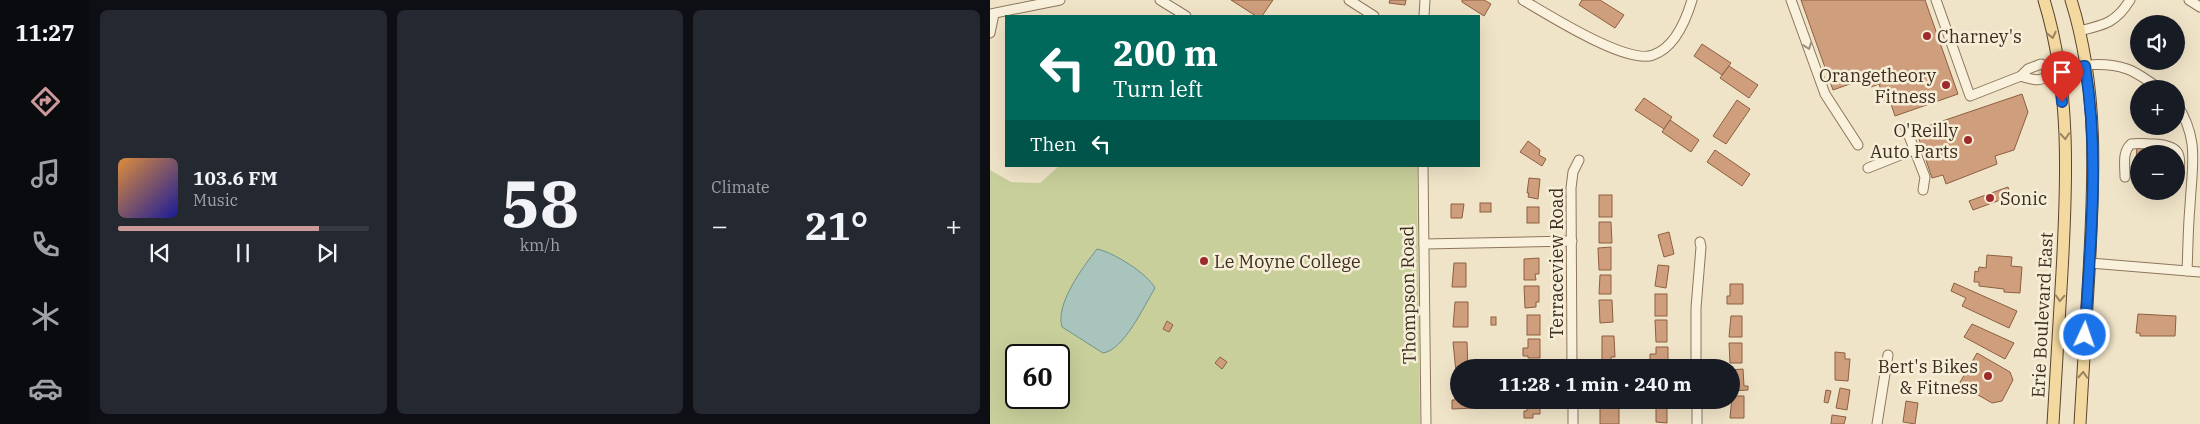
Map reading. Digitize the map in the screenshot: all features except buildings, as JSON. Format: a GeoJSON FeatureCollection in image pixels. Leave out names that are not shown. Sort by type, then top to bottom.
{"type":"FeatureCollection","features":[{"type":"Feature","properties":{"kind":"main road","name":"Erie Boulevard East"},"geometry":{"type":"LineString","coordinates":[[2044,0],[2059,70],[2066,159],[2066,204],[2053,424]]}},
{"type":"Feature","properties":{"kind":"main road"},"geometry":{"type":"LineString","coordinates":[[2071,0],[2079,31],[2090,95],[2094,160],[2090,264],[2080,424]]}},
{"type":"Feature","properties":{"kind":"street"},"geometry":{"type":"LineString","coordinates":[[990,33],[992,14],[1060,0]]}},
{"type":"Feature","properties":{"kind":"street"},"geometry":{"type":"LineString","coordinates":[[1160,0],[1184,15]]}},
{"type":"Feature","properties":{"kind":"street"},"geometry":{"type":"LineString","coordinates":[[1349,0],[1372,15]]}},
{"type":"Feature","properties":{"kind":"street"},"geometry":{"type":"LineString","coordinates":[[1424,15],[1425,0]]}},
{"type":"Feature","properties":{"kind":"street"},"geometry":{"type":"LineString","coordinates":[[1523,0],[1591,38],[1620,50],[1646,57],[1656,54],[1671,42],[1680,30],[1692,0]]}},
{"type":"Feature","properties":{"kind":"street"},"geometry":{"type":"LineString","coordinates":[[1791,0],[1825,94],[1858,145]]}},
{"type":"Feature","properties":{"kind":"street"},"geometry":{"type":"LineString","coordinates":[[1936,0],[1970,96],[2021,76],[2028,69],[2041,64],[2059,70]]}},
{"type":"Feature","properties":{"kind":"street"},"geometry":{"type":"LineString","coordinates":[[2079,31],[2110,23],[2123,12],[2130,0]]}},
{"type":"Feature","properties":{"kind":"street"},"geometry":{"type":"LineString","coordinates":[[2189,0],[2200,7]]}},
{"type":"Feature","properties":{"kind":"street"},"geometry":{"type":"LineString","coordinates":[[2021,76],[2035,81],[2047,78],[2059,70],[2097,65],[2127,69],[2146,80]]}},
{"type":"Feature","properties":{"kind":"street"},"geometry":{"type":"LineString","coordinates":[[2185,116],[2196,129],[2196,175],[2187,271]]}},
{"type":"Feature","properties":{"kind":"street"},"geometry":{"type":"LineString","coordinates":[[1906,128],[1925,177],[1923,190]]}},
{"type":"Feature","properties":{"kind":"street"},"geometry":{"type":"LineString","coordinates":[[2125,177],[2124,157],[2127,147],[2131,144],[2168,145]]}},
{"type":"Feature","properties":{"kind":"street"},"geometry":{"type":"LineString","coordinates":[[1868,168],[1913,150]]}},
{"type":"Feature","properties":{"kind":"street","name":"Terraceview Road"},"geometry":{"type":"LineString","coordinates":[[1572,359],[1571,188],[1573,172],[1579,160]]}},
{"type":"Feature","properties":{"kind":"street","name":"Thompson Road"},"geometry":{"type":"LineString","coordinates":[[1423,167],[1426,424]]}},
{"type":"Feature","properties":{"kind":"street"},"geometry":{"type":"LineString","coordinates":[[1424,244],[1572,241]]}},
{"type":"Feature","properties":{"kind":"street"},"geometry":{"type":"LineString","coordinates":[[1696,359],[1696,308],[1700,242]]}},
{"type":"Feature","properties":{"kind":"street"},"geometry":{"type":"LineString","coordinates":[[2090,264],[2200,272]]}},
{"type":"Feature","properties":{"kind":"street"},"geometry":{"type":"LineString","coordinates":[[1877,424],[1888,355]]}},
{"type":"Feature","properties":{"kind":"street"},"geometry":{"type":"LineString","coordinates":[[1573,409],[1573,424]]}},
{"type":"Feature","properties":{"kind":"street"},"geometry":{"type":"LineString","coordinates":[[1697,409],[1697,424]]}},
{"type":"Feature","properties":{"kind":"green space","name":"Le Moyne College"},"geometry":{"type":"Polygon","coordinates":[[[1058,167],[1417,167],[1420,424],[990,424],[990,170],[1011,182],[1040,183],[1058,167]]]}},
{"type":"Feature","properties":{"kind":"water"},"geometry":{"type":"Polygon","coordinates":[[[1097,249],[1112,254],[1129,264],[1145,276],[1155,288],[1126,336],[1111,350],[1103,353],[1062,327],[1061,318],[1066,297],[1097,249]]]}},
{"type":"Feature","properties":{"kind":"place","name":"Charney's"},"geometry":{"type":"Point","coordinates":[1927,36]}},
{"type":"Feature","properties":{"kind":"place","name":"Orangetheory Fitness"},"geometry":{"type":"Point","coordinates":[1946,85]}},
{"type":"Feature","properties":{"kind":"place","name":"O'Reilly Auto Parts"},"geometry":{"type":"Point","coordinates":[1968,140]}},
{"type":"Feature","properties":{"kind":"place","name":"Sonic"},"geometry":{"type":"Point","coordinates":[1990,198]}},
{"type":"Feature","properties":{"kind":"place","name":"Le Moyne College"},"geometry":{"type":"Point","coordinates":[1204,261]}},
{"type":"Feature","properties":{"kind":"place","name":"Bert's Bikes & Fitness"},"geometry":{"type":"Point","coordinates":[1988,376]}},
{"type":"Feature","properties":{"kind":"route"},"geometry":{"type":"LineString","coordinates":[[2062,102],[2059,70],[2085,66],[2090,95],[2094,160],[2092,243],[2085,335]]}}]}
